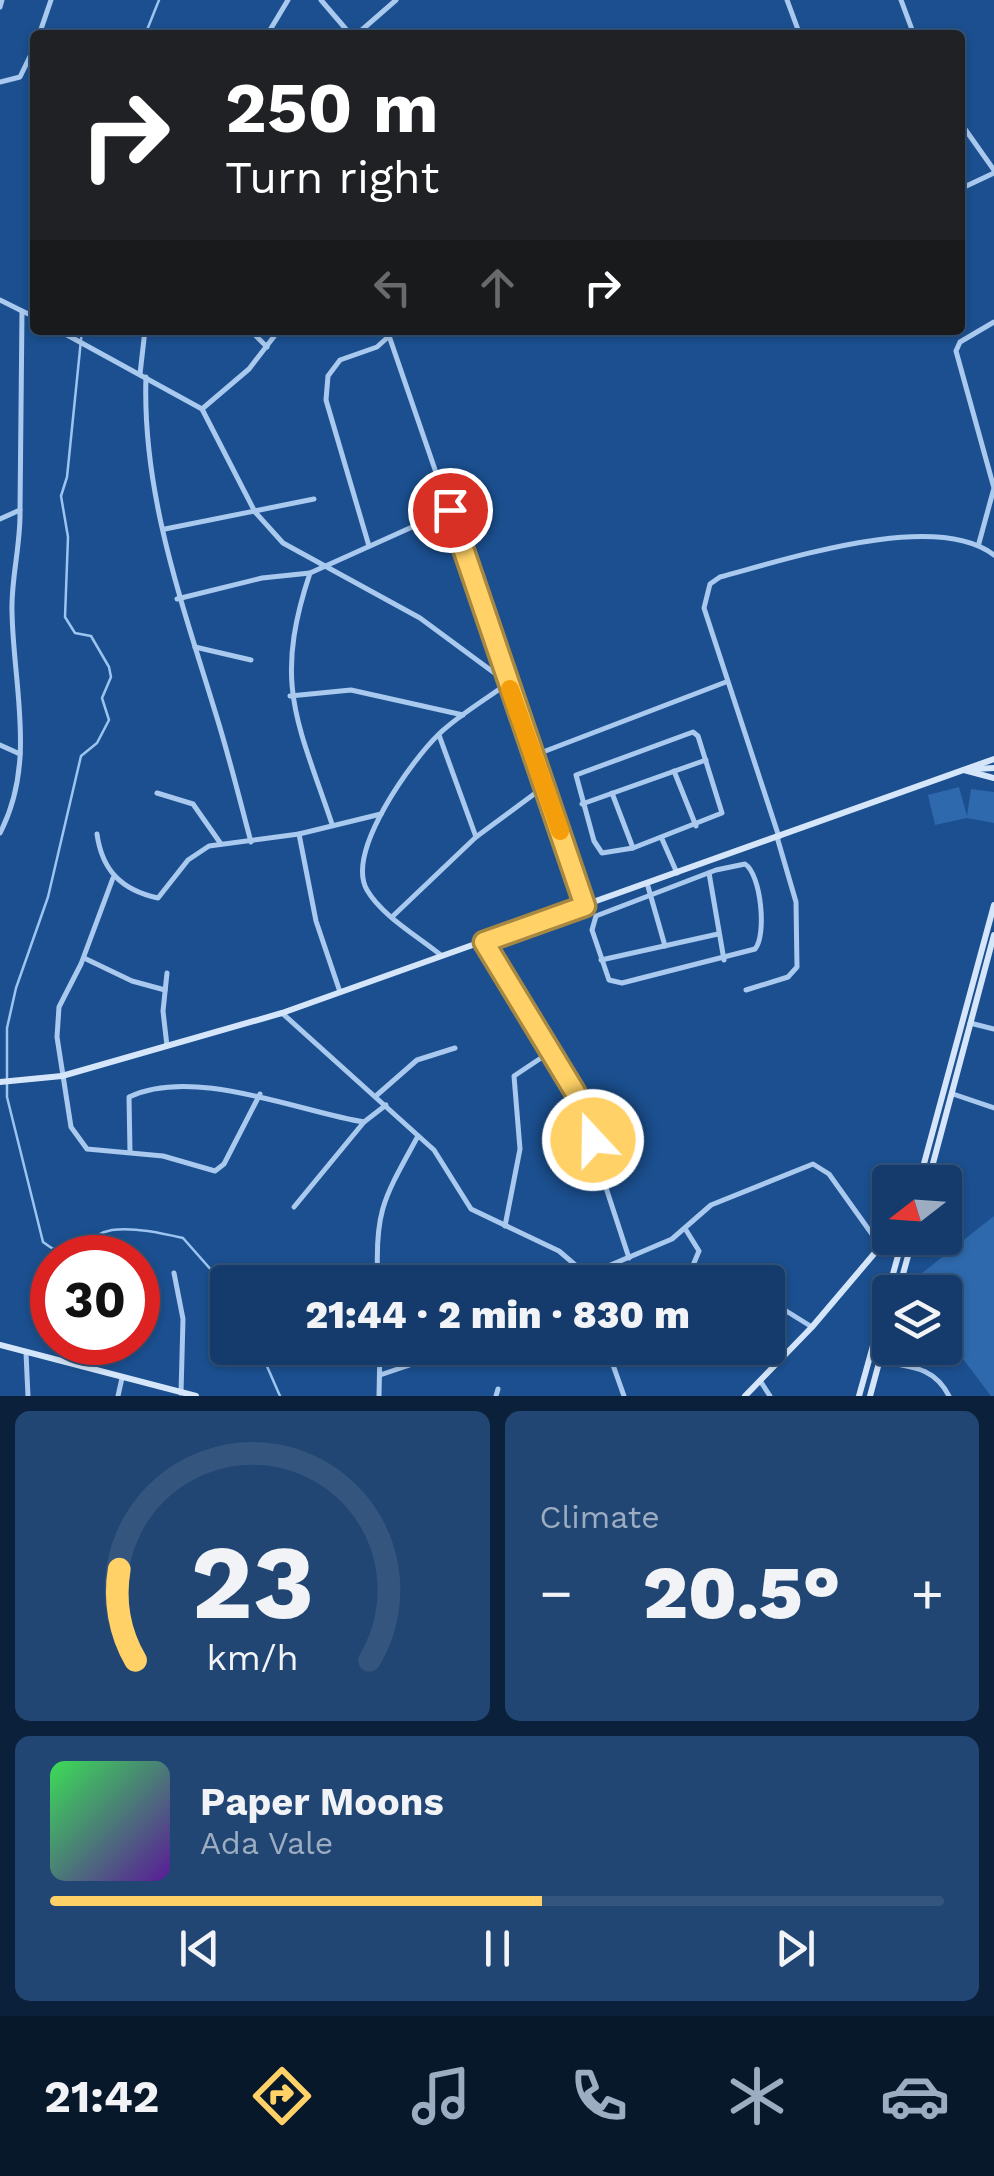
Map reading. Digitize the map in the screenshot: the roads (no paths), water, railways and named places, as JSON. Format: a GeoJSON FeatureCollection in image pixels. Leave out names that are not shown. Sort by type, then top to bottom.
{"type":"FeatureCollection","features":[{"type":"Feature","properties":{"kind":"main road"},"geometry":{"type":"LineString","coordinates":[[0,1082],[62,1076],[282,1013],[994,759]]}},
{"type":"Feature","properties":{"kind":"main road"},"geometry":{"type":"LineString","coordinates":[[963,770],[994,768]]}},
{"type":"Feature","properties":{"kind":"main road"},"geometry":{"type":"LineString","coordinates":[[963,770],[994,778]]}},
{"type":"Feature","properties":{"kind":"main road"},"geometry":{"type":"LineString","coordinates":[[923,1165],[994,905]]}},
{"type":"Feature","properties":{"kind":"main road"},"geometry":{"type":"LineString","coordinates":[[933,1165],[994,935]]}},
{"type":"Feature","properties":{"kind":"main road"},"geometry":{"type":"LineString","coordinates":[[746,1396],[812,1327],[872,1253]]}},
{"type":"Feature","properties":{"kind":"main road"},"geometry":{"type":"LineString","coordinates":[[859,1396],[898,1255]]}},
{"type":"Feature","properties":{"kind":"main road"},"geometry":{"type":"LineString","coordinates":[[0,1345],[196,1396]]}},
{"type":"Feature","properties":{"kind":"main road"},"geometry":{"type":"LineString","coordinates":[[870,1396],[878,1365]]}},
{"type":"Feature","properties":{"kind":"street"},"geometry":{"type":"LineString","coordinates":[[41,30],[51,0]]}},
{"type":"Feature","properties":{"kind":"street"},"geometry":{"type":"LineString","coordinates":[[271,30],[288,0]]}},
{"type":"Feature","properties":{"kind":"street"},"geometry":{"type":"LineString","coordinates":[[320,0],[348,30]]}},
{"type":"Feature","properties":{"kind":"street"},"geometry":{"type":"LineString","coordinates":[[359,30],[396,0]]}},
{"type":"Feature","properties":{"kind":"street"},"geometry":{"type":"LineString","coordinates":[[787,0],[798,30]]}},
{"type":"Feature","properties":{"kind":"street"},"geometry":{"type":"LineString","coordinates":[[901,0],[912,30]]}},
{"type":"Feature","properties":{"kind":"street"},"geometry":{"type":"LineString","coordinates":[[0,82],[20,77],[30,56]]}},
{"type":"Feature","properties":{"kind":"street"},"geometry":{"type":"LineString","coordinates":[[965,129],[994,172],[965,186]]}},
{"type":"Feature","properties":{"kind":"street"},"geometry":{"type":"LineString","coordinates":[[0,300],[30,314]]}},
{"type":"Feature","properties":{"kind":"street"},"geometry":{"type":"LineString","coordinates":[[0,833],[18,786],[20,754],[12,611],[20,510],[22,310]]}},
{"type":"Feature","properties":{"kind":"street"},"geometry":{"type":"LineString","coordinates":[[979,543],[994,488],[956,350],[960,342],[994,322]]}},
{"type":"Feature","properties":{"kind":"street"},"geometry":{"type":"LineString","coordinates":[[67,335],[202,409],[255,512],[283,542],[319,566],[420,618],[508,684]]}},
{"type":"Feature","properties":{"kind":"street"},"geometry":{"type":"LineString","coordinates":[[145,335],[143,376],[149,464],[177,599],[195,646],[251,842]]}},
{"type":"Feature","properties":{"kind":"street"},"geometry":{"type":"LineString","coordinates":[[255,335],[267,347]]}},
{"type":"Feature","properties":{"kind":"street"},"geometry":{"type":"LineString","coordinates":[[202,409],[249,369],[275,335]]}},
{"type":"Feature","properties":{"kind":"street"},"geometry":{"type":"LineString","coordinates":[[369,546],[330,418],[325,386],[340,360],[377,347],[386,335]]}},
{"type":"Feature","properties":{"kind":"street"},"geometry":{"type":"LineString","coordinates":[[389,335],[585,906]]}},
{"type":"Feature","properties":{"kind":"street"},"geometry":{"type":"LineString","coordinates":[[164,529],[314,499]]}},
{"type":"Feature","properties":{"kind":"street"},"geometry":{"type":"LineString","coordinates":[[0,518],[20,510]]}},
{"type":"Feature","properties":{"kind":"street"},"geometry":{"type":"LineString","coordinates":[[177,599],[262,578],[310,573],[450,510]]}},
{"type":"Feature","properties":{"kind":"street"},"geometry":{"type":"LineString","coordinates":[[746,990],[788,976],[797,967],[796,902],[726,682],[704,608],[704,594],[720,576],[814,552],[922,535],[979,543],[994,554]]}},
{"type":"Feature","properties":{"kind":"street"},"geometry":{"type":"LineString","coordinates":[[310,573],[295,624],[290,696],[332,824]]}},
{"type":"Feature","properties":{"kind":"street"},"geometry":{"type":"LineString","coordinates":[[195,646],[251,660]]}},
{"type":"Feature","properties":{"kind":"street"},"geometry":{"type":"LineString","coordinates":[[534,755],[726,682]]}},
{"type":"Feature","properties":{"kind":"street"},"geometry":{"type":"LineString","coordinates":[[442,956],[370,894],[362,876],[381,814],[439,734],[508,684]]}},
{"type":"Feature","properties":{"kind":"street"},"geometry":{"type":"LineString","coordinates":[[290,696],[351,690],[465,716]]}},
{"type":"Feature","properties":{"kind":"street"},"geometry":{"type":"LineString","coordinates":[[696,733],[722,813],[633,848],[602,853],[582,804],[575,780],[579,772],[682,734],[696,733]]}},
{"type":"Feature","properties":{"kind":"street"},"geometry":{"type":"LineString","coordinates":[[439,734],[476,838]]}},
{"type":"Feature","properties":{"kind":"street"},"geometry":{"type":"LineString","coordinates":[[0,745],[20,754]]}},
{"type":"Feature","properties":{"kind":"street"},"geometry":{"type":"LineString","coordinates":[[582,804],[706,760]]}},
{"type":"Feature","properties":{"kind":"street"},"geometry":{"type":"LineString","coordinates":[[674,772],[696,826]]}},
{"type":"Feature","properties":{"kind":"street"},"geometry":{"type":"LineString","coordinates":[[394,916],[476,838],[545,786]]}},
{"type":"Feature","properties":{"kind":"street"},"geometry":{"type":"LineString","coordinates":[[157,793],[193,804],[222,844]]}},
{"type":"Feature","properties":{"kind":"street"},"geometry":{"type":"LineString","coordinates":[[612,794],[633,848]]}},
{"type":"Feature","properties":{"kind":"street"},"geometry":{"type":"LineString","coordinates":[[0,810],[10,812]]}},
{"type":"Feature","properties":{"kind":"street"},"geometry":{"type":"LineString","coordinates":[[98,834],[102,862],[113,878],[158,898],[188,860],[222,844],[299,834],[381,814]]}},
{"type":"Feature","properties":{"kind":"street"},"geometry":{"type":"LineString","coordinates":[[299,834],[316,921],[340,992]]}},
{"type":"Feature","properties":{"kind":"street"},"geometry":{"type":"LineString","coordinates":[[662,838],[677,873]]}},
{"type":"Feature","properties":{"kind":"street"},"geometry":{"type":"LineString","coordinates":[[746,864],[754,873],[761,942],[755,949],[622,983],[609,980],[592,930],[596,916],[652,898],[709,873],[746,864]]}},
{"type":"Feature","properties":{"kind":"street"},"geometry":{"type":"LineString","coordinates":[[709,873],[724,960]]}},
{"type":"Feature","properties":{"kind":"street"},"geometry":{"type":"LineString","coordinates":[[113,878],[84,958],[60,1006],[62,1076],[71,1126],[80,1145],[94,1152],[130,1152],[220,1169],[260,1094]]}},
{"type":"Feature","properties":{"kind":"street"},"geometry":{"type":"LineString","coordinates":[[647,884],[665,946]]}},
{"type":"Feature","properties":{"kind":"street"},"geometry":{"type":"LineString","coordinates":[[601,960],[718,934]]}},
{"type":"Feature","properties":{"kind":"street"},"geometry":{"type":"LineString","coordinates":[[484,942],[585,1115],[629,1258]]}},
{"type":"Feature","properties":{"kind":"street"},"geometry":{"type":"LineString","coordinates":[[84,958],[132,981],[165,990]]}},
{"type":"Feature","properties":{"kind":"street"},"geometry":{"type":"LineString","coordinates":[[167,974],[167,1046]]}},
{"type":"Feature","properties":{"kind":"street"},"geometry":{"type":"LineString","coordinates":[[282,1013],[434,1150],[462,1200],[505,1226],[559,1251],[574,1265]]}},
{"type":"Feature","properties":{"kind":"street"},"geometry":{"type":"LineString","coordinates":[[970,1023],[994,1028]]}},
{"type":"Feature","properties":{"kind":"street"},"geometry":{"type":"LineString","coordinates":[[377,1095],[417,1060],[455,1048]]}},
{"type":"Feature","properties":{"kind":"street"},"geometry":{"type":"LineString","coordinates":[[505,1226],[520,1149],[514,1076],[550,1052]]}},
{"type":"Feature","properties":{"kind":"street"},"geometry":{"type":"LineString","coordinates":[[130,1152],[127,1102],[134,1094],[203,1089],[260,1094],[364,1122]]}},
{"type":"Feature","properties":{"kind":"street"},"geometry":{"type":"LineString","coordinates":[[952,1094],[994,1108]]}},
{"type":"Feature","properties":{"kind":"street"},"geometry":{"type":"LineString","coordinates":[[294,1207],[364,1122],[386,1105]]}},
{"type":"Feature","properties":{"kind":"street"},"geometry":{"type":"LineString","coordinates":[[377,1265],[380,1204],[418,1136]]}},
{"type":"Feature","properties":{"kind":"street"},"geometry":{"type":"LineString","coordinates":[[615,1265],[686,1230],[711,1205],[813,1164],[829,1174],[872,1234]]}},
{"type":"Feature","properties":{"kind":"street"},"geometry":{"type":"LineString","coordinates":[[686,1230],[698,1251],[693,1265]]}},
{"type":"Feature","properties":{"kind":"street"},"geometry":{"type":"LineString","coordinates":[[174,1274],[183,1318],[181,1392]]}},
{"type":"Feature","properties":{"kind":"street"},"geometry":{"type":"LineString","coordinates":[[785,1311],[812,1327]]}},
{"type":"Feature","properties":{"kind":"street"},"geometry":{"type":"LineString","coordinates":[[26,1353],[28,1396]]}},
{"type":"Feature","properties":{"kind":"street"},"geometry":{"type":"LineString","coordinates":[[379,1396],[380,1365]]}},
{"type":"Feature","properties":{"kind":"street"},"geometry":{"type":"LineString","coordinates":[[380,1375],[410,1365]]}},
{"type":"Feature","properties":{"kind":"street"},"geometry":{"type":"LineString","coordinates":[[612,1365],[624,1396]]}},
{"type":"Feature","properties":{"kind":"street"},"geometry":{"type":"LineString","coordinates":[[897,1365],[928,1370],[936,1375],[949,1396]]}},
{"type":"Feature","properties":{"kind":"street"},"geometry":{"type":"LineString","coordinates":[[118,1396],[122,1378]]}},
{"type":"Feature","properties":{"kind":"street"},"geometry":{"type":"LineString","coordinates":[[761,1382],[770,1396]]}},
{"type":"Feature","properties":{"kind":"waterway"},"geometry":{"type":"LineString","coordinates":[[147,30],[159,0]]}},
{"type":"Feature","properties":{"kind":"waterway"},"geometry":{"type":"LineString","coordinates":[[81,335],[67,477],[61,496],[68,537],[65,617],[75,633],[91,636],[109,667],[111,677],[102,698],[109,720],[97,743],[81,756],[48,897],[16,988],[7,1028],[7,1097],[43,1242],[55,1250],[73,1252],[102,1233],[138,1230],[183,1238],[210,1269]]}},
{"type":"Feature","properties":{"kind":"waterway"},"geometry":{"type":"LineString","coordinates":[[266,1365],[280,1396]]}}]}
